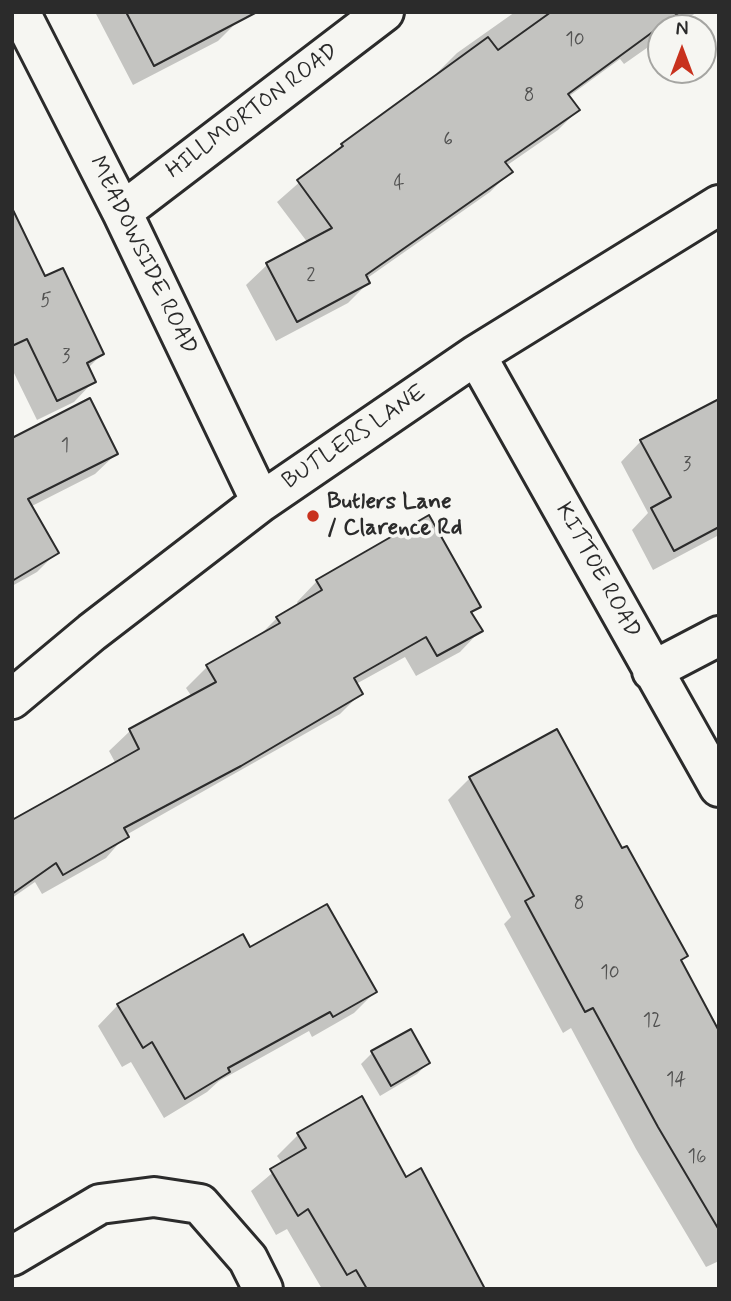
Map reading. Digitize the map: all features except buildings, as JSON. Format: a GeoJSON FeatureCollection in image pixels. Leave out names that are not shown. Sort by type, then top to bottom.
{"type":"FeatureCollection","features":[{"type":"Feature","properties":{"kind":"street","name":"MEADOWSIDE ROAD"},"geometry":{"type":"LineString","coordinates":[[20,12],[122,212],[261,502]]}},
{"type":"Feature","properties":{"kind":"street","name":"HILLMORTON ROAD"},"geometry":{"type":"LineString","coordinates":[[122,212],[384,12]]}},
{"type":"Feature","properties":{"kind":"street","name":"BUTLERS LANE"},"geometry":{"type":"LineString","coordinates":[[12,699],[92,632],[261,502],[476,355],[719,205]]}},
{"type":"Feature","properties":{"kind":"street","name":"KITTOE ROAD"},"geometry":{"type":"LineString","coordinates":[[476,355],[719,787]]}},
{"type":"Feature","properties":{"kind":"street"},"geometry":{"type":"LineString","coordinates":[[652,671],[719,636]]}},
{"type":"Feature","properties":{"kind":"street"},"geometry":{"type":"LineString","coordinates":[[12,1256],[100,1204],[153,1196],[200,1204],[248,1259],[263,1289]]}},
{"type":"Feature","properties":{"kind":"place","name":"Butlers Lane / Clarence Rd"},"geometry":{"type":"Point","coordinates":[313,516]}}]}
